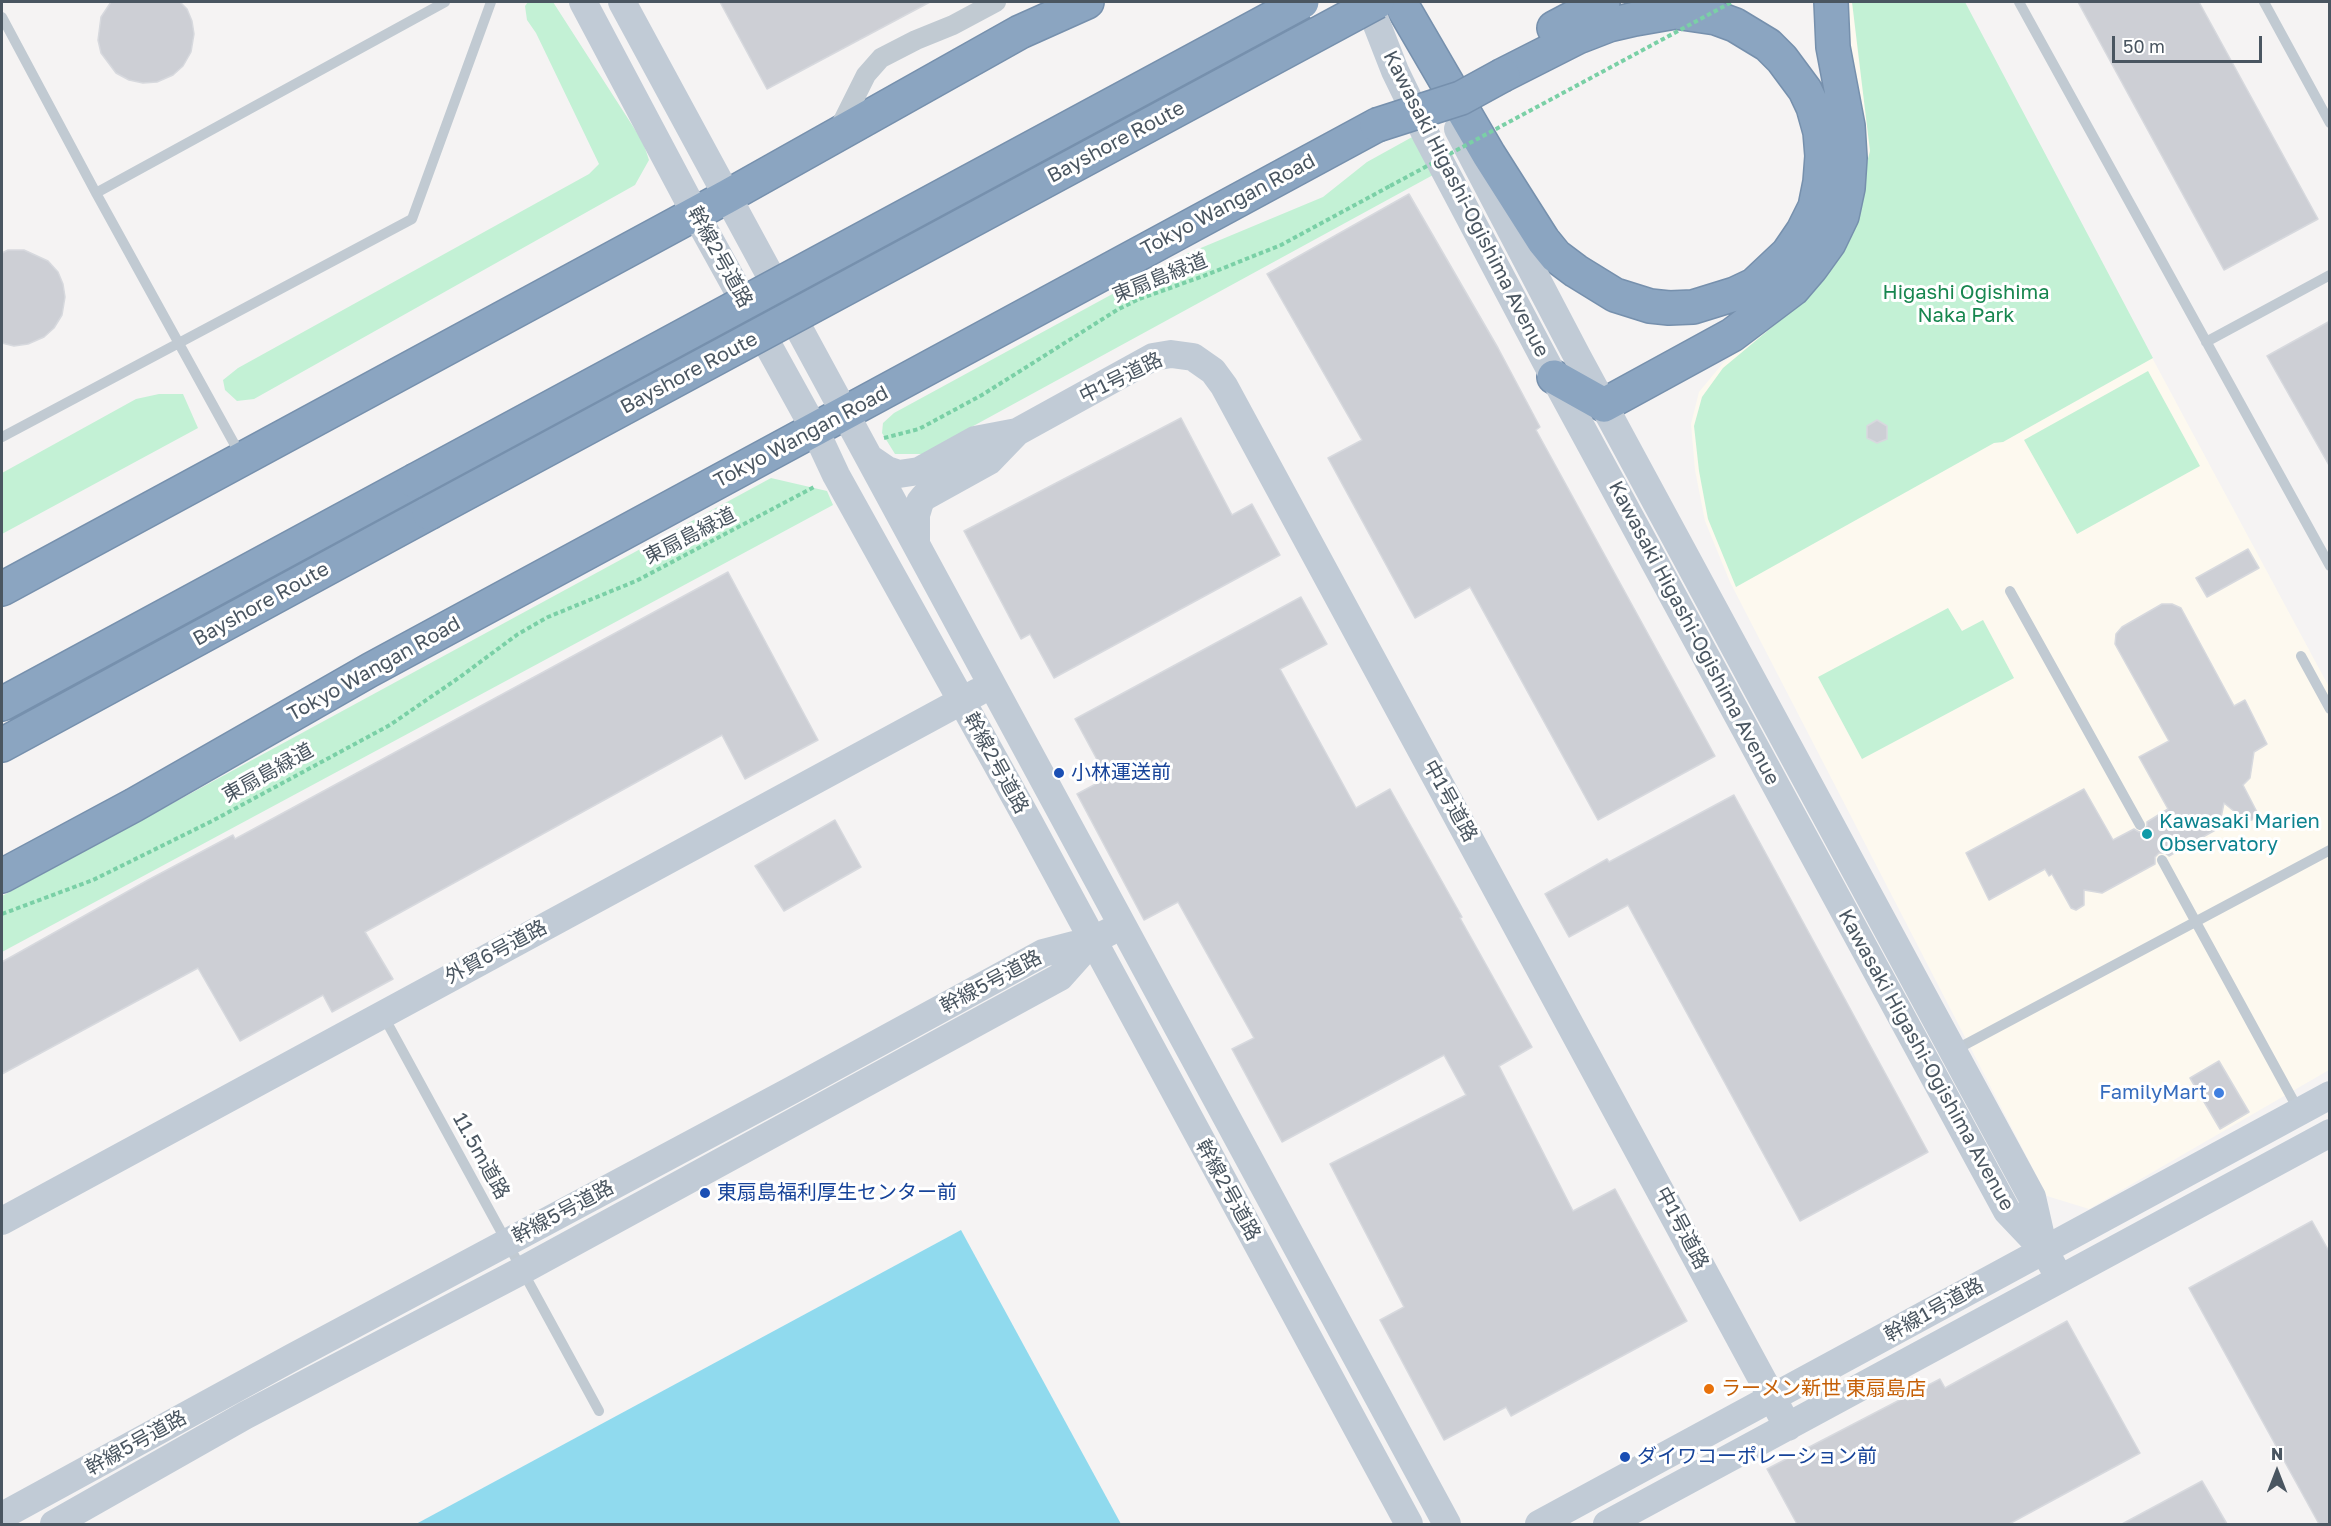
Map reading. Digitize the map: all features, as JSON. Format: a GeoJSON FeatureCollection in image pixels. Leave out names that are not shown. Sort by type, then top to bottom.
{"type":"FeatureCollection","features":[{"type":"Feature","properties":{"kind":"highway"},"geometry":{"type":"LineString","coordinates":[[1020,32],[1058,2]]}},
{"type":"Feature","properties":{"kind":"highway"},"geometry":{"type":"LineString","coordinates":[[2,589],[729,196],[1020,32],[1087,2]]}},
{"type":"Feature","properties":{"kind":"highway","name":"Bayshore Route"},"geometry":{"type":"LineString","coordinates":[[2,704],[1302,2]]}},
{"type":"Feature","properties":{"kind":"highway","name":"Tokyo Wangan Road"},"geometry":{"type":"LineString","coordinates":[[2,876],[134,805],[381,664],[1377,125],[1497,68],[1603,2]]}},
{"type":"Feature","properties":{"kind":"highway"},"geometry":{"type":"LineString","coordinates":[[1554,377],[1604,405],[1739,330],[1793,289],[1829,243],[1842,216],[1848,188],[1850,158],[1848,126],[1833,47],[1831,2]]}},
{"type":"Feature","properties":{"kind":"highway"},"geometry":{"type":"LineString","coordinates":[[1394,4],[1543,240],[1556,256],[1615,295],[1650,306],[1669,308],[1693,307],[1744,290],[1754,285],[1788,253],[1815,207],[1822,156],[1820,132],[1813,107],[1794,74],[1782,59],[1768,45],[1735,25],[1716,18],[1675,12],[1635,19],[1609,25],[1497,68]]}},
{"type":"Feature","properties":{"kind":"highway","name":"Bayshore Route"},"geometry":{"type":"LineString","coordinates":[[2,745],[429,513],[1394,4]]}},
{"type":"Feature","properties":{"kind":"street","name":"幹線2号道路"},"geometry":{"type":"LineString","coordinates":[[583,2],[695,213],[815,430],[836,475],[962,700],[1409,1524]]}},
{"type":"Feature","properties":{"kind":"street","name":"幹線2号道路"},"geometry":{"type":"LineString","coordinates":[[622,2],[1447,1524]]}},
{"type":"Feature","properties":{"kind":"street"},"geometry":{"type":"LineString","coordinates":[[835,138],[866,75],[881,58],[953,25],[996,2]]}},
{"type":"Feature","properties":{"kind":"street","name":"Kawasaki Higashi-Ogishima Avenue"},"geometry":{"type":"LineString","coordinates":[[1368,2],[1395,71],[1426,135],[1554,377],[2007,1211],[2044,1250],[2060,1279]]}},
{"type":"Feature","properties":{"kind":"street","name":"Kawasaki Higashi-Ogishima Avenue"},"geometry":{"type":"LineString","coordinates":[[1394,4],[1479,171],[1604,405],[2032,1197],[2044,1250]]}},
{"type":"Feature","properties":{"kind":"street","name":"中1号道路"},"geometry":{"type":"LineString","coordinates":[[916,543],[916,515],[924,497],[989,461],[1017,432],[1153,357],[1171,354],[1192,357],[1213,371],[1236,407],[1788,1427]]}},
{"type":"Feature","properties":{"kind":"street","name":"中1号道路"},"geometry":{"type":"LineString","coordinates":[[867,452],[887,470],[908,474],[918,471],[975,440],[1017,432]]}},
{"type":"Feature","properties":{"kind":"street","name":"外貿6号道路"},"geometry":{"type":"LineString","coordinates":[[2,1221],[991,684]]}},
{"type":"Feature","properties":{"kind":"street"},"geometry":{"type":"LineString","coordinates":[[1093,940],[1121,925]]}},
{"type":"Feature","properties":{"kind":"street","name":"幹線5号道路"},"geometry":{"type":"LineString","coordinates":[[2,1516],[1043,953],[1093,940]]}},
{"type":"Feature","properties":{"kind":"street","name":"幹線5号道路"},"geometry":{"type":"LineString","coordinates":[[54,1524],[246,1415],[521,1270],[1060,977],[1093,940]]}},
{"type":"Feature","properties":{"kind":"street","name":"幹線1号道路"},"geometry":{"type":"LineString","coordinates":[[1539,1524],[2330,1095]]}},
{"type":"Feature","properties":{"kind":"street","name":"幹線1号道路"},"geometry":{"type":"LineString","coordinates":[[1607,1524],[2330,1133]]}},
{"type":"Feature","properties":{"kind":"lane"},"geometry":{"type":"LineString","coordinates":[[96,193],[445,2]]}},
{"type":"Feature","properties":{"kind":"lane"},"geometry":{"type":"LineString","coordinates":[[2,437],[412,219],[491,2]]}},
{"type":"Feature","properties":{"kind":"lane"},"geometry":{"type":"LineString","coordinates":[[2019,2],[2330,566]]}},
{"type":"Feature","properties":{"kind":"lane"},"geometry":{"type":"LineString","coordinates":[[2264,2],[2330,123]]}},
{"type":"Feature","properties":{"kind":"lane"},"geometry":{"type":"LineString","coordinates":[[2,17],[96,193],[243,458]]}},
{"type":"Feature","properties":{"kind":"lane"},"geometry":{"type":"LineString","coordinates":[[2206,342],[2330,275]]}},
{"type":"Feature","properties":{"kind":"lane"},"geometry":{"type":"LineString","coordinates":[[2010,591],[2140,825]]}},
{"type":"Feature","properties":{"kind":"lane"},"geometry":{"type":"LineString","coordinates":[[2301,656],[2330,708]]}},
{"type":"Feature","properties":{"kind":"lane"},"geometry":{"type":"LineString","coordinates":[[1952,1052],[2195,920],[2330,850]]}},
{"type":"Feature","properties":{"kind":"lane"},"geometry":{"type":"LineString","coordinates":[[2162,860],[2299,1112]]}},
{"type":"Feature","properties":{"kind":"lane","name":"11.5m道路"},"geometry":{"type":"LineString","coordinates":[[382,1014],[598,1412]]}},
{"type":"Feature","properties":{"kind":"path","name":"東扇島緑道"},"geometry":{"type":"LineString","coordinates":[[867,452],[919,429],[982,395],[1139,298],[1201,277],[1281,245],[1732,2]]}},
{"type":"Feature","properties":{"kind":"path","name":"東扇島緑道"},"geometry":{"type":"LineString","coordinates":[[2,914],[93,880],[214,820],[390,725],[460,678],[518,634],[548,617],[636,581],[836,475]]}},
{"type":"Feature","properties":{"kind":"shaded area"},"geometry":{"type":"Polygon","coordinates":[[[1845,2],[1961,2],[2329,687],[2329,1070],[2089,1209],[2047,1196],[1730,582],[1705,521],[1695,470],[1691,424],[1699,392],[1724,362],[1764,331],[1862,154],[1845,2]]]}},
{"type":"Feature","properties":{"kind":"green space"},"geometry":{"type":"Polygon","coordinates":[[[528,2],[553,2],[643,142],[649,160],[635,185],[254,399],[237,401],[225,390],[223,380],[238,368],[589,174],[599,164],[536,33],[527,20],[525,6],[528,2]]]}},
{"type":"Feature","properties":{"kind":"green space","name":"Higashi Ogishima Naka Park"},"geometry":{"type":"Polygon","coordinates":[[[1852,2],[1965,2],[2153,358],[2003,442],[1994,443],[1736,587],[1708,519],[1694,426],[1702,397],[1723,368],[1807,298],[1848,236],[1870,151],[1852,2]]]}},
{"type":"Feature","properties":{"kind":"green space"},"geometry":{"type":"Polygon","coordinates":[[[1414,136],[1433,175],[922,454],[895,454],[882,433],[883,423],[894,413],[1184,255],[1323,197],[1367,162],[1414,136]]]}},
{"type":"Feature","properties":{"kind":"green space"},"geometry":{"type":"Polygon","coordinates":[[[2148,371],[2200,466],[2077,534],[2024,440],[2148,371]]]}},
{"type":"Feature","properties":{"kind":"green space"},"geometry":{"type":"Polygon","coordinates":[[[159,394],[183,394],[198,428],[2,534],[2,473],[136,399],[159,394]]]}},
{"type":"Feature","properties":{"kind":"green space"},"geometry":{"type":"Polygon","coordinates":[[[771,478],[827,491],[833,505],[2,952],[2,896],[771,478]]]}},
{"type":"Feature","properties":{"kind":"green space"},"geometry":{"type":"Polygon","coordinates":[[[1948,608],[1962,631],[1983,620],[2014,678],[1862,759],[1818,677],[1948,608]]]}},
{"type":"Feature","properties":{"kind":"water"},"geometry":{"type":"Polygon","coordinates":[[[961,1230],[1121,1524],[416,1524],[961,1230]]]}},
{"type":"Feature","properties":{"kind":"building"},"geometry":{"type":"Polygon","coordinates":[[[111,2],[180,2],[187,9],[194,34],[191,52],[183,66],[173,75],[157,82],[143,83],[129,80],[116,73],[101,53],[98,40],[101,17],[111,2]]]}},
{"type":"Feature","properties":{"kind":"building"},"geometry":{"type":"Polygon","coordinates":[[[720,2],[930,2],[767,89],[720,2]]]}},
{"type":"Feature","properties":{"kind":"building"},"geometry":{"type":"Polygon","coordinates":[[[2078,2],[2199,2],[2318,219],[2224,270],[2078,2]]]}},
{"type":"Feature","properties":{"kind":"building"},"geometry":{"type":"Polygon","coordinates":[[[1409,194],[1498,348],[1540,427],[1536,430],[1715,756],[1598,820],[1470,587],[1415,618],[1328,458],[1362,440],[1267,274],[1409,194]]]}},
{"type":"Feature","properties":{"kind":"building"},"geometry":{"type":"Polygon","coordinates":[[[8,250],[24,250],[48,261],[58,272],[65,297],[62,315],[54,328],[44,337],[28,344],[14,346],[2,343],[2,253],[8,250]]]}},
{"type":"Feature","properties":{"kind":"building"},"geometry":{"type":"Polygon","coordinates":[[[2330,321],[2330,467],[2267,356],[2330,321]]]}},
{"type":"Feature","properties":{"kind":"building"},"geometry":{"type":"Polygon","coordinates":[[[1181,418],[1232,515],[1252,504],[1280,555],[1054,678],[1030,634],[1021,639],[964,531],[1181,418]]]}},
{"type":"Feature","properties":{"kind":"building"},"geometry":{"type":"Polygon","coordinates":[[[1877,420],[1887,426],[1887,439],[1877,443],[1867,438],[1867,426],[1877,420]]]}},
{"type":"Feature","properties":{"kind":"building"},"geometry":{"type":"Polygon","coordinates":[[[2248,549],[2259,568],[2207,597],[2196,578],[2248,549]]]}},
{"type":"Feature","properties":{"kind":"building"},"geometry":{"type":"Polygon","coordinates":[[[728,572],[818,740],[745,779],[722,735],[365,932],[393,979],[332,1012],[323,995],[240,1041],[198,968],[2,1074],[2,962],[148,880],[233,835],[235,839],[728,572]]]}},
{"type":"Feature","properties":{"kind":"building"},"geometry":{"type":"Polygon","coordinates":[[[1301,597],[1327,644],[1280,669],[1356,808],[1390,789],[1462,917],[1460,918],[1532,1047],[1499,1066],[1573,1211],[1615,1189],[1687,1321],[1511,1416],[1506,1407],[1444,1440],[1380,1320],[1404,1307],[1330,1164],[1466,1095],[1444,1055],[1282,1142],[1232,1049],[1254,1038],[1178,902],[1144,920],[1077,794],[1107,778],[1075,719],[1301,597]]]}},
{"type":"Feature","properties":{"kind":"building"},"geometry":{"type":"Polygon","coordinates":[[[2162,604],[2172,604],[2181,608],[2234,706],[2245,700],[2267,744],[2254,752],[2250,778],[2243,785],[2258,814],[2252,820],[2246,821],[2224,803],[2219,828],[2169,856],[2159,853],[2155,857],[2155,864],[2102,893],[2084,890],[2084,905],[2076,910],[2071,908],[2052,874],[2049,876],[2045,869],[1989,900],[1966,853],[2084,789],[2113,840],[2134,829],[2139,832],[2144,831],[2147,822],[2168,809],[2139,757],[2169,741],[2115,644],[2116,634],[2122,627],[2162,604]]]}},
{"type":"Feature","properties":{"kind":"building"},"geometry":{"type":"Polygon","coordinates":[[[1734,795],[1928,1152],[1800,1221],[1628,905],[1569,937],[1545,894],[1607,859],[1609,862],[1734,795]]]}},
{"type":"Feature","properties":{"kind":"building"},"geometry":{"type":"Polygon","coordinates":[[[835,820],[861,867],[784,911],[755,866],[835,820]]]}},
{"type":"Feature","properties":{"kind":"building"},"geometry":{"type":"Polygon","coordinates":[[[2219,1061],[2249,1112],[2220,1129],[2190,1078],[2219,1061]]]}},
{"type":"Feature","properties":{"kind":"building"},"geometry":{"type":"Polygon","coordinates":[[[2312,1221],[2330,1253],[2330,1524],[2319,1524],[2189,1288],[2312,1221]]]}},
{"type":"Feature","properties":{"kind":"building"},"geometry":{"type":"Polygon","coordinates":[[[2067,1321],[2140,1453],[2009,1524],[1797,1524],[1767,1469],[1940,1379],[1945,1388],[2067,1321]]]}},
{"type":"Feature","properties":{"kind":"building"},"geometry":{"type":"Polygon","coordinates":[[[2202,1481],[2227,1524],[2122,1524],[2202,1481]]]}},
{"type":"Feature","properties":{"kind":"place","name":"小林運送前"},"geometry":{"type":"Point","coordinates":[1059,773]}},
{"type":"Feature","properties":{"kind":"place","name":"Kawasaki Marien Observatory"},"geometry":{"type":"Point","coordinates":[2147,834]}},
{"type":"Feature","properties":{"kind":"place","name":"FamilyMart"},"geometry":{"type":"Point","coordinates":[2219,1093]}},
{"type":"Feature","properties":{"kind":"place","name":"東扇島福利厚生センター前"},"geometry":{"type":"Point","coordinates":[705,1193]}},
{"type":"Feature","properties":{"kind":"place","name":"ラーメン新世 東扇島店"},"geometry":{"type":"Point","coordinates":[1709,1389]}},
{"type":"Feature","properties":{"kind":"place","name":"ダイワコーポレーション前"},"geometry":{"type":"Point","coordinates":[1625,1457]}}]}
